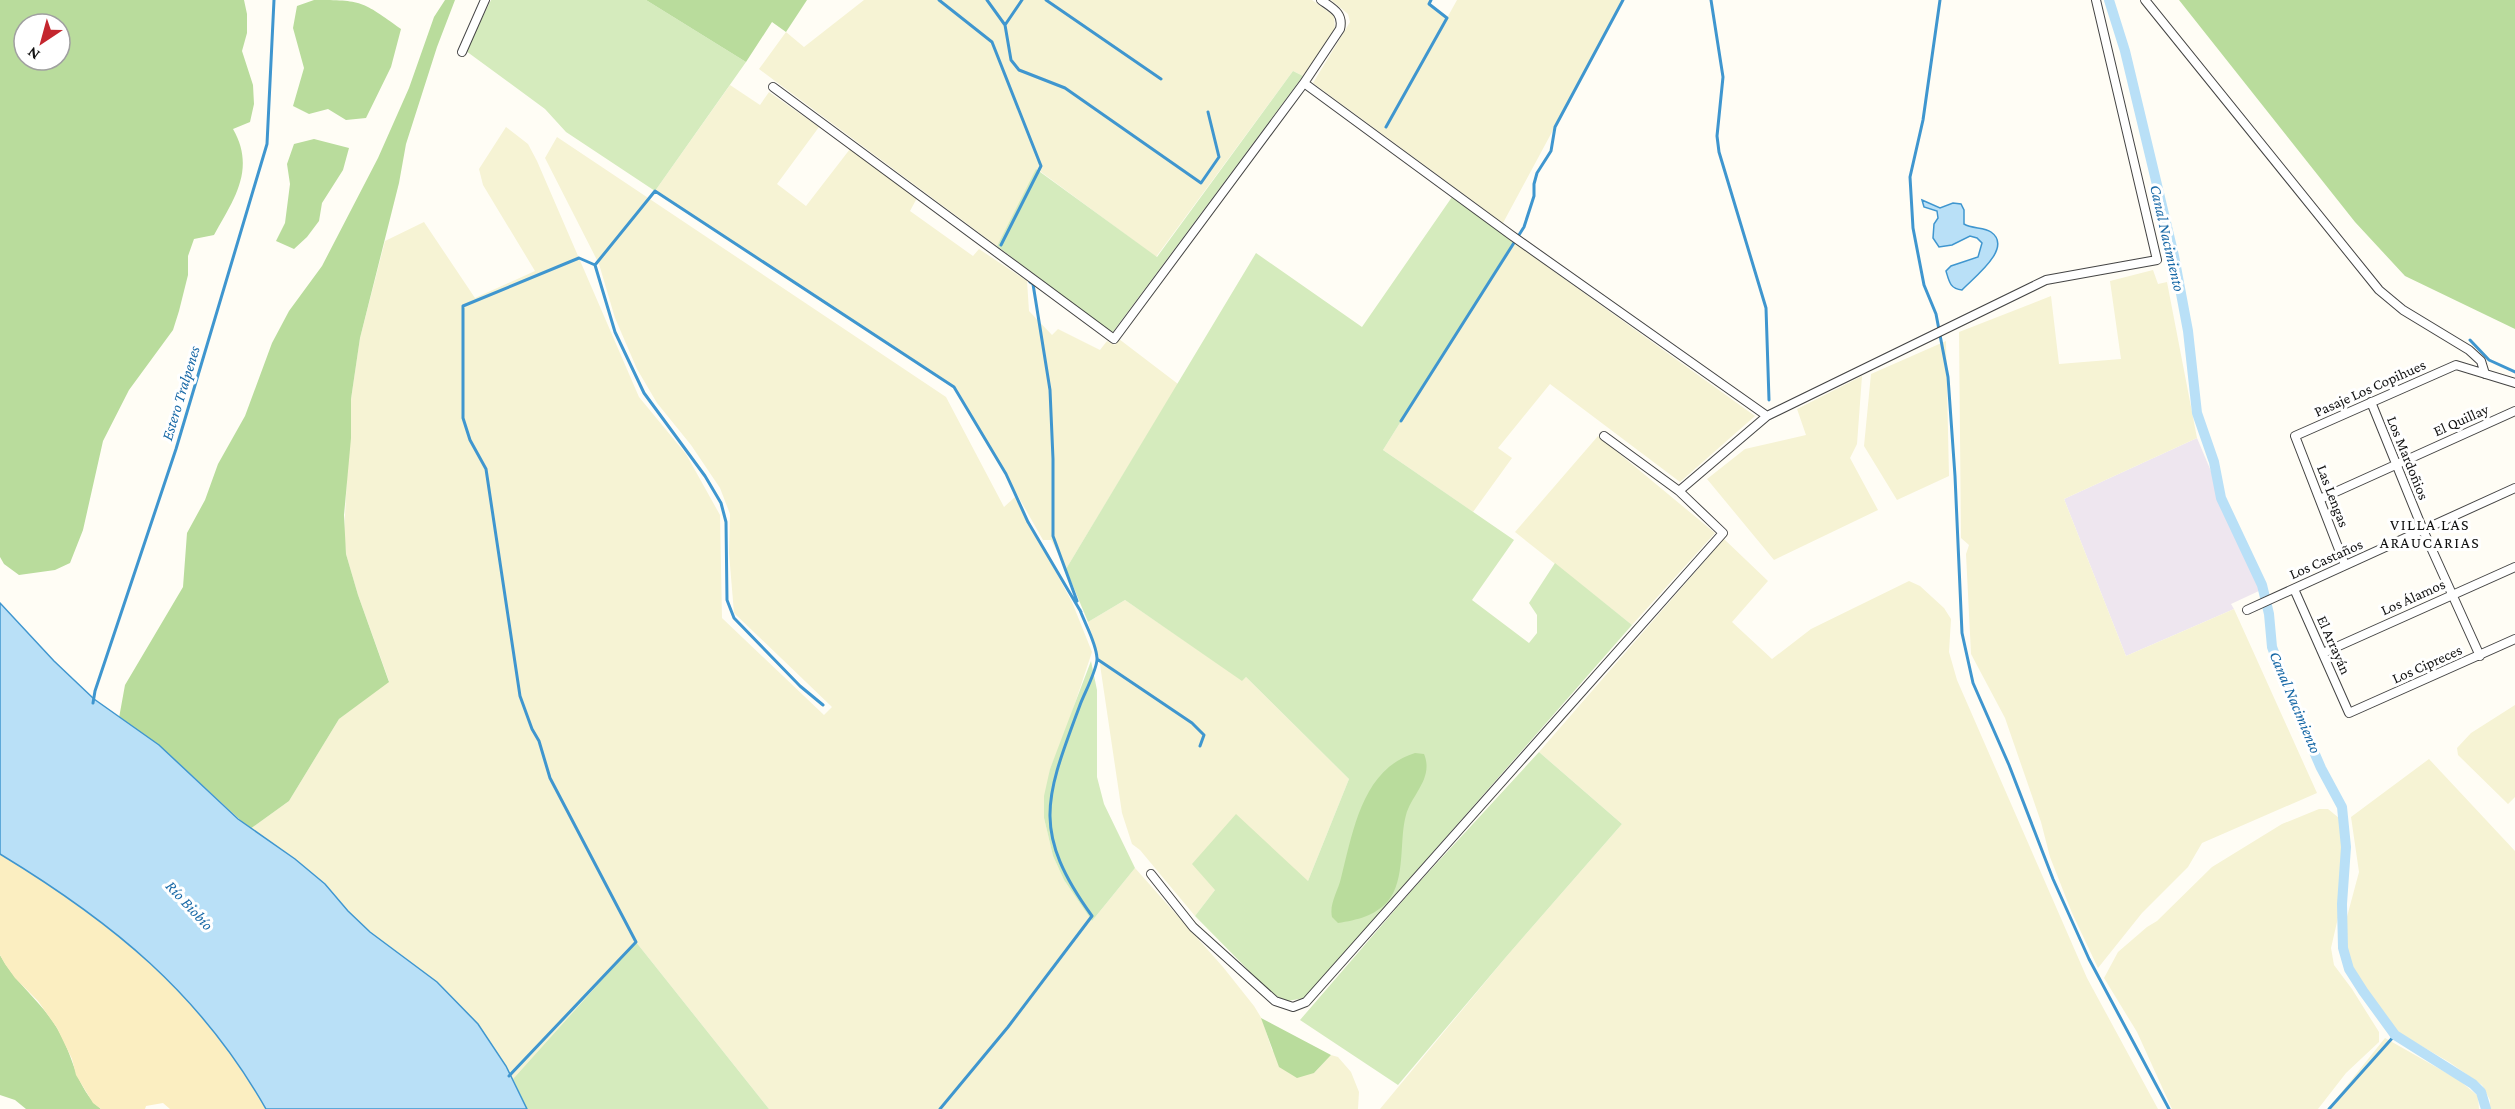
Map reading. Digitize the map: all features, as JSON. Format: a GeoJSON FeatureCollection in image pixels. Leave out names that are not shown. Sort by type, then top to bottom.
{"type":"FeatureCollection","features":[{"type":"Feature","properties":{"kind":"street"},"geometry":{"type":"LineString","coordinates":[[462,52],[485,0]]}},
{"type":"Feature","properties":{"kind":"street"},"geometry":{"type":"LineString","coordinates":[[773,87],[1114,339],[1305,83],[1340,29],[1342,21],[1339,13],[1321,0]]}},
{"type":"Feature","properties":{"kind":"street"},"geometry":{"type":"LineString","coordinates":[[1679,491],[1767,416],[2046,280],[2157,260],[2096,0]]}},
{"type":"Feature","properties":{"kind":"street"},"geometry":{"type":"LineString","coordinates":[[2145,0],[2379,290],[2403,310],[2469,350],[2481,361],[2485,374],[2515,384]]}},
{"type":"Feature","properties":{"kind":"street"},"geometry":{"type":"LineString","coordinates":[[1305,83],[1503,229],[1767,416]]}},
{"type":"Feature","properties":{"kind":"street","name":"Pasaje Los Copihues"},"geometry":{"type":"LineString","coordinates":[[2295,436],[2456,364],[2485,374]]}},
{"type":"Feature","properties":{"kind":"street","name":"Los Mardoñios"},"geometry":{"type":"LineString","coordinates":[[2371,402],[2422,530],[2480,656]]}},
{"type":"Feature","properties":{"kind":"street","name":"El Quillay"},"geometry":{"type":"LineString","coordinates":[[2320,499],[2515,411]]}},
{"type":"Feature","properties":{"kind":"street"},"geometry":{"type":"LineString","coordinates":[[1150,874],[1193,927],[1275,1001],[1293,1007],[1306,1002],[1723,533],[1679,491],[1604,435]]}},
{"type":"Feature","properties":{"kind":"street","name":"Las Lengas"},"geometry":{"type":"LineString","coordinates":[[2295,436],[2345,565]]}},
{"type":"Feature","properties":{"kind":"street","name":"Los Castaños"},"geometry":{"type":"LineString","coordinates":[[2247,610],[2515,488]]}},
{"type":"Feature","properties":{"kind":"street","name":"Los Álamos"},"geometry":{"type":"LineString","coordinates":[[2323,653],[2515,567]]}},
{"type":"Feature","properties":{"kind":"street","name":"El Arrayán"},"geometry":{"type":"LineString","coordinates":[[2294,588],[2349,712]]}},
{"type":"Feature","properties":{"kind":"street","name":"Los Cipreces"},"geometry":{"type":"LineString","coordinates":[[2349,712],[2515,639]]}},
{"type":"Feature","properties":{"kind":"shaded area"},"geometry":{"type":"Polygon","coordinates":[[[864,0],[1312,0],[1334,16],[1335,29],[1303,76],[1293,71],[1156,257],[1037,169],[997,246],[759,69],[786,32],[804,47],[864,0]]]}},
{"type":"Feature","properties":{"kind":"shaded area"},"geometry":{"type":"Polygon","coordinates":[[[1331,0],[1431,0],[1429,4],[1447,18],[1457,0],[1623,0],[1503,223],[1313,83],[1350,22],[1348,14],[1331,0]]]}},
{"type":"Feature","properties":{"kind":"shaded area"},"geometry":{"type":"Polygon","coordinates":[[[730,85],[760,105],[769,92],[819,127],[777,184],[806,206],[850,149],[917,198],[910,211],[973,256],[979,249],[1027,281],[1029,311],[1052,335],[1058,329],[1100,350],[1107,341],[1115,345],[1119,339],[1178,384],[1066,569],[1051,540],[1043,540],[957,389],[655,191],[730,85]]]}},
{"type":"Feature","properties":{"kind":"shaded area"},"geometry":{"type":"Polygon","coordinates":[[[506,127],[528,144],[537,161],[639,397],[686,454],[720,515],[722,618],[824,715],[832,707],[734,613],[729,553],[730,514],[720,488],[691,445],[657,403],[637,369],[615,318],[599,264],[545,158],[557,137],[946,397],[1004,507],[1015,497],[1072,602],[1092,652],[1065,733],[1050,769],[1044,818],[1053,856],[1064,880],[1092,921],[1135,868],[1223,967],[1254,1006],[1262,1019],[1272,1050],[1314,1073],[1331,1055],[1338,1057],[1351,1072],[1359,1092],[1358,1109],[769,1109],[636,942],[513,1079],[478,1024],[437,982],[359,923],[325,883],[295,859],[250,829],[289,801],[339,719],[389,681],[358,595],[346,554],[344,535],[351,399],[360,338],[385,241],[424,222],[475,298],[535,271],[483,185],[479,169],[506,127]]]}},
{"type":"Feature","properties":{"kind":"shaded area"},"geometry":{"type":"Polygon","coordinates":[[[1513,242],[1755,416],[1680,482],[1550,384],[1498,448],[1512,458],[1473,512],[1383,450],[1513,242]]]}},
{"type":"Feature","properties":{"kind":"shaded area"},"geometry":{"type":"Polygon","coordinates":[[[2153,270],[2158,284],[2167,282],[2197,438],[2064,499],[2126,656],[2234,609],[2317,793],[2202,843],[2188,867],[2142,913],[2098,968],[2072,913],[2050,857],[2041,822],[2005,718],[1971,654],[1966,554],[1969,545],[1961,538],[1959,332],[2051,296],[2059,364],[2121,359],[2110,281],[2153,270]]]}},
{"type":"Feature","properties":{"kind":"shaded area"},"geometry":{"type":"Polygon","coordinates":[[[1946,341],[1949,476],[1897,500],[1864,446],[1871,374],[1946,341]]]}},
{"type":"Feature","properties":{"kind":"shaded area"},"geometry":{"type":"Polygon","coordinates":[[[1862,376],[1857,444],[1850,458],[1878,510],[1774,560],[1707,479],[1745,449],[1806,435],[1797,409],[1862,376]]]}},
{"type":"Feature","properties":{"kind":"shaded area"},"geometry":{"type":"Polygon","coordinates":[[[1598,436],[1715,533],[1632,625],[1515,532],[1598,436]]]}},
{"type":"Feature","properties":{"kind":"shaded area"},"geometry":{"type":"Polygon","coordinates":[[[2197,438],[2261,590],[2231,604],[2234,609],[2126,656],[2064,499],[2197,438]]]}},
{"type":"Feature","properties":{"kind":"shaded area"},"geometry":{"type":"Polygon","coordinates":[[[1724,539],[1768,581],[1732,622],[1772,659],[1811,629],[1909,581],[1920,586],[1944,608],[1951,619],[1949,652],[1957,680],[2087,978],[2158,1109],[1380,1109],[1506,957],[1622,824],[1539,752],[1724,539]]]}},
{"type":"Feature","properties":{"kind":"shaded area"},"geometry":{"type":"Polygon","coordinates":[[[1125,600],[1242,680],[1246,677],[1349,779],[1308,881],[1215,890],[1195,916],[1140,850],[1132,844],[1122,813],[1099,658],[1088,622],[1125,600]]]}},
{"type":"Feature","properties":{"kind":"shaded area"},"geometry":{"type":"Polygon","coordinates":[[[2515,705],[2515,797],[2508,804],[2458,755],[2457,748],[2471,733],[2515,705]]]}},
{"type":"Feature","properties":{"kind":"shaded area"},"geometry":{"type":"Polygon","coordinates":[[[2429,759],[2515,851],[2515,1109],[2490,1109],[2490,1100],[2482,1085],[2449,1062],[2399,1033],[2363,991],[2343,948],[2344,928],[2359,872],[2351,817],[2429,759]]]}},
{"type":"Feature","properties":{"kind":"shaded area"},"geometry":{"type":"Polygon","coordinates":[[[2319,809],[2328,809],[2339,818],[2349,870],[2331,948],[2334,965],[2379,1032],[2379,1042],[2346,1073],[2318,1109],[2172,1109],[2137,1032],[2104,978],[2118,952],[2157,921],[2212,867],[2282,824],[2319,809]]]}},
{"type":"Feature","properties":{"kind":"shaded area"},"geometry":{"type":"Polygon","coordinates":[[[2385,1038],[2459,1080],[2478,1096],[2479,1109],[2328,1109],[2385,1038]]]}},
{"type":"Feature","properties":{"kind":"green space"},"geometry":{"type":"Polygon","coordinates":[[[0,0],[244,0],[247,33],[242,51],[253,85],[254,104],[250,122],[233,129],[243,157],[240,184],[235,196],[214,235],[194,239],[188,256],[188,275],[173,330],[129,390],[103,441],[83,530],[70,563],[55,570],[19,575],[4,564],[0,557],[0,0]]]}},
{"type":"Feature","properties":{"kind":"green space"},"geometry":{"type":"Polygon","coordinates":[[[314,0],[361,4],[401,29],[391,67],[366,118],[346,120],[328,109],[309,114],[293,106],[304,68],[293,28],[297,6],[314,0]]]}},
{"type":"Feature","properties":{"kind":"green space"},"geometry":{"type":"Polygon","coordinates":[[[445,0],[455,0],[437,47],[406,144],[399,183],[360,338],[351,399],[351,438],[344,515],[346,554],[389,682],[339,719],[289,801],[250,829],[171,756],[119,718],[125,685],[183,587],[187,533],[205,500],[218,464],[245,416],[272,343],[289,311],[322,266],[378,158],[409,88],[434,17],[445,0]]]}},
{"type":"Feature","properties":{"kind":"green space"},"geometry":{"type":"Polygon","coordinates":[[[491,0],[646,0],[746,62],[655,191],[566,132],[545,109],[466,51],[491,0]]]}},
{"type":"Feature","properties":{"kind":"green space"},"geometry":{"type":"Polygon","coordinates":[[[646,0],[807,0],[786,32],[772,22],[746,62],[646,0]]]}},
{"type":"Feature","properties":{"kind":"green space"},"geometry":{"type":"Polygon","coordinates":[[[2179,0],[2515,0],[2515,329],[2405,276],[2355,222],[2179,0]]]}},
{"type":"Feature","properties":{"kind":"green space"},"geometry":{"type":"Polygon","coordinates":[[[1293,71],[1303,76],[1112,333],[997,246],[1036,169],[1157,257],[1293,71]]]}},
{"type":"Feature","properties":{"kind":"green space"},"geometry":{"type":"Polygon","coordinates":[[[314,139],[349,148],[343,170],[322,203],[319,221],[294,249],[276,241],[285,223],[290,184],[287,164],[294,144],[314,139]]]}},
{"type":"Feature","properties":{"kind":"green space"},"geometry":{"type":"Polygon","coordinates":[[[1452,197],[1513,242],[1383,450],[1514,540],[1472,600],[1529,643],[1537,633],[1537,615],[1529,603],[1555,563],[1632,625],[1305,998],[1287,1001],[1272,994],[1195,916],[1215,890],[1192,864],[1236,814],[1308,881],[1349,779],[1246,677],[1242,681],[1125,600],[1088,622],[1066,569],[1256,253],[1362,327],[1452,197]]]}},
{"type":"Feature","properties":{"kind":"green space"},"geometry":{"type":"Polygon","coordinates":[[[1091,661],[1097,690],[1097,777],[1104,804],[1135,868],[1092,921],[1064,880],[1053,856],[1044,818],[1044,796],[1050,769],[1091,661]]]}},
{"type":"Feature","properties":{"kind":"green space"},"geometry":{"type":"Polygon","coordinates":[[[1539,752],[1622,824],[1398,1085],[1300,1020],[1413,889],[1539,752]]]}},
{"type":"Feature","properties":{"kind":"green space"},"geometry":{"type":"Polygon","coordinates":[[[1415,753],[1424,754],[1426,771],[1406,815],[1400,871],[1394,892],[1383,906],[1371,914],[1338,923],[1332,917],[1332,907],[1363,804],[1371,787],[1383,773],[1397,761],[1415,753]]]}},
{"type":"Feature","properties":{"kind":"green space"},"geometry":{"type":"Polygon","coordinates":[[[636,942],[769,1109],[527,1109],[513,1079],[636,942]]]}},
{"type":"Feature","properties":{"kind":"green space"},"geometry":{"type":"Polygon","coordinates":[[[0,955],[13,974],[51,1018],[63,1038],[80,1081],[92,1101],[101,1109],[26,1109],[15,1100],[0,1095],[0,955]]]}},
{"type":"Feature","properties":{"kind":"green space"},"geometry":{"type":"Polygon","coordinates":[[[1261,1018],[1331,1055],[1314,1073],[1297,1078],[1279,1067],[1261,1018]]]}},
{"type":"Feature","properties":{"kind":"sand"},"geometry":{"type":"Polygon","coordinates":[[[0,854],[78,906],[150,964],[213,1030],[241,1068],[266,1109],[170,1109],[163,1103],[146,1106],[145,1109],[101,1109],[93,1103],[76,1075],[72,1059],[57,1028],[38,1001],[15,978],[0,955],[0,854]]]}},
{"type":"Feature","properties":{"kind":"water"},"geometry":{"type":"Polygon","coordinates":[[[1922,200],[1940,208],[1953,203],[1961,204],[1964,210],[1964,224],[1988,230],[1997,239],[1998,246],[1989,263],[1962,290],[1952,286],[1946,271],[1951,266],[1978,257],[1982,243],[1970,236],[1952,245],[1939,247],[1933,238],[1934,224],[1938,218],[1937,211],[1924,207],[1922,200]]]}},
{"type":"Feature","properties":{"kind":"water","name":"Río Biobío"},"geometry":{"type":"Polygon","coordinates":[[[0,603],[54,661],[94,699],[159,745],[238,819],[295,859],[325,884],[370,932],[437,982],[478,1024],[506,1066],[527,1109],[266,1109],[212,1030],[182,995],[150,964],[80,906],[0,854],[0,603]]]}},
{"type":"Feature","properties":{"kind":"waterway","name":"Estero Tralpenes"},"geometry":{"type":"LineString","coordinates":[[93,703],[95,691],[176,449],[267,144],[274,0]]}},
{"type":"Feature","properties":{"kind":"waterway"},"geometry":{"type":"LineString","coordinates":[[939,0],[992,42],[1041,166],[1001,245]]}},
{"type":"Feature","properties":{"kind":"waterway"},"geometry":{"type":"LineString","coordinates":[[987,0],[1005,25],[1011,60],[1019,70],[1065,88],[1201,183],[1219,157],[1208,112]]}},
{"type":"Feature","properties":{"kind":"waterway"},"geometry":{"type":"LineString","coordinates":[[1005,25],[1022,0]]}},
{"type":"Feature","properties":{"kind":"waterway"},"geometry":{"type":"LineString","coordinates":[[1046,0],[1161,79]]}},
{"type":"Feature","properties":{"kind":"waterway"},"geometry":{"type":"LineString","coordinates":[[1386,127],[1447,18],[1429,4],[1431,0]]}},
{"type":"Feature","properties":{"kind":"waterway"},"geometry":{"type":"LineString","coordinates":[[1401,421],[1524,227],[1534,196],[1537,173],[1551,151],[1555,127],[1623,0]]}},
{"type":"Feature","properties":{"kind":"waterway"},"geometry":{"type":"LineString","coordinates":[[1711,0],[1723,77],[1717,136],[1719,152],[1766,308],[1769,400]]}},
{"type":"Feature","properties":{"kind":"waterway"},"geometry":{"type":"LineString","coordinates":[[1940,0],[1923,120],[1910,177],[1913,228],[1924,285],[1936,314],[1948,377],[1962,633],[1973,683],[2009,765],[2053,879],[2089,959],[2169,1109]]}},
{"type":"Feature","properties":{"kind":"waterway","name":"Canal Nacimiento"},"geometry":{"type":"LineString","coordinates":[[2109,0],[2125,51],[2174,256],[2188,331],[2197,413],[2214,462],[2221,498],[2262,585],[2269,614],[2272,647],[2292,701],[2321,768],[2342,807],[2346,847],[2342,904],[2343,948],[2349,969],[2395,1035],[2473,1084],[2481,1092],[2486,1109]]}},
{"type":"Feature","properties":{"kind":"waterway"},"geometry":{"type":"LineString","coordinates":[[509,1076],[636,942],[550,778],[539,741],[520,696],[486,469],[470,440],[463,418],[463,306],[579,258],[595,265],[655,191],[954,387],[1006,474],[1028,522],[1081,612]]}},
{"type":"Feature","properties":{"kind":"waterway"},"geometry":{"type":"LineString","coordinates":[[595,265],[615,332],[644,393],[705,476],[721,503],[726,522],[727,600],[734,618],[800,686],[823,705]]}},
{"type":"Feature","properties":{"kind":"waterway"},"geometry":{"type":"LineString","coordinates":[[1030,282],[1033,284],[1050,390],[1053,536],[1077,601]]}},
{"type":"Feature","properties":{"kind":"waterway"},"geometry":{"type":"LineString","coordinates":[[2470,340],[2489,360],[2515,372]]}},
{"type":"Feature","properties":{"kind":"waterway"},"geometry":{"type":"LineString","coordinates":[[940,1109],[1008,1027],[1092,916],[1072,886],[1059,860],[1052,836],[1050,813],[1059,765],[1097,662],[1095,646],[1080,610]]}},
{"type":"Feature","properties":{"kind":"waterway"},"geometry":{"type":"LineString","coordinates":[[1097,659],[1192,723],[1204,735],[1200,746]]}},
{"type":"Feature","properties":{"kind":"waterway"},"geometry":{"type":"LineString","coordinates":[[2329,1109],[2395,1035]]}},
{"type":"Feature","properties":{"kind":"district","name":"VILLA LAS ARAUCARIAS"},"geometry":{"type":"Point","coordinates":[2430,533]}}]}
